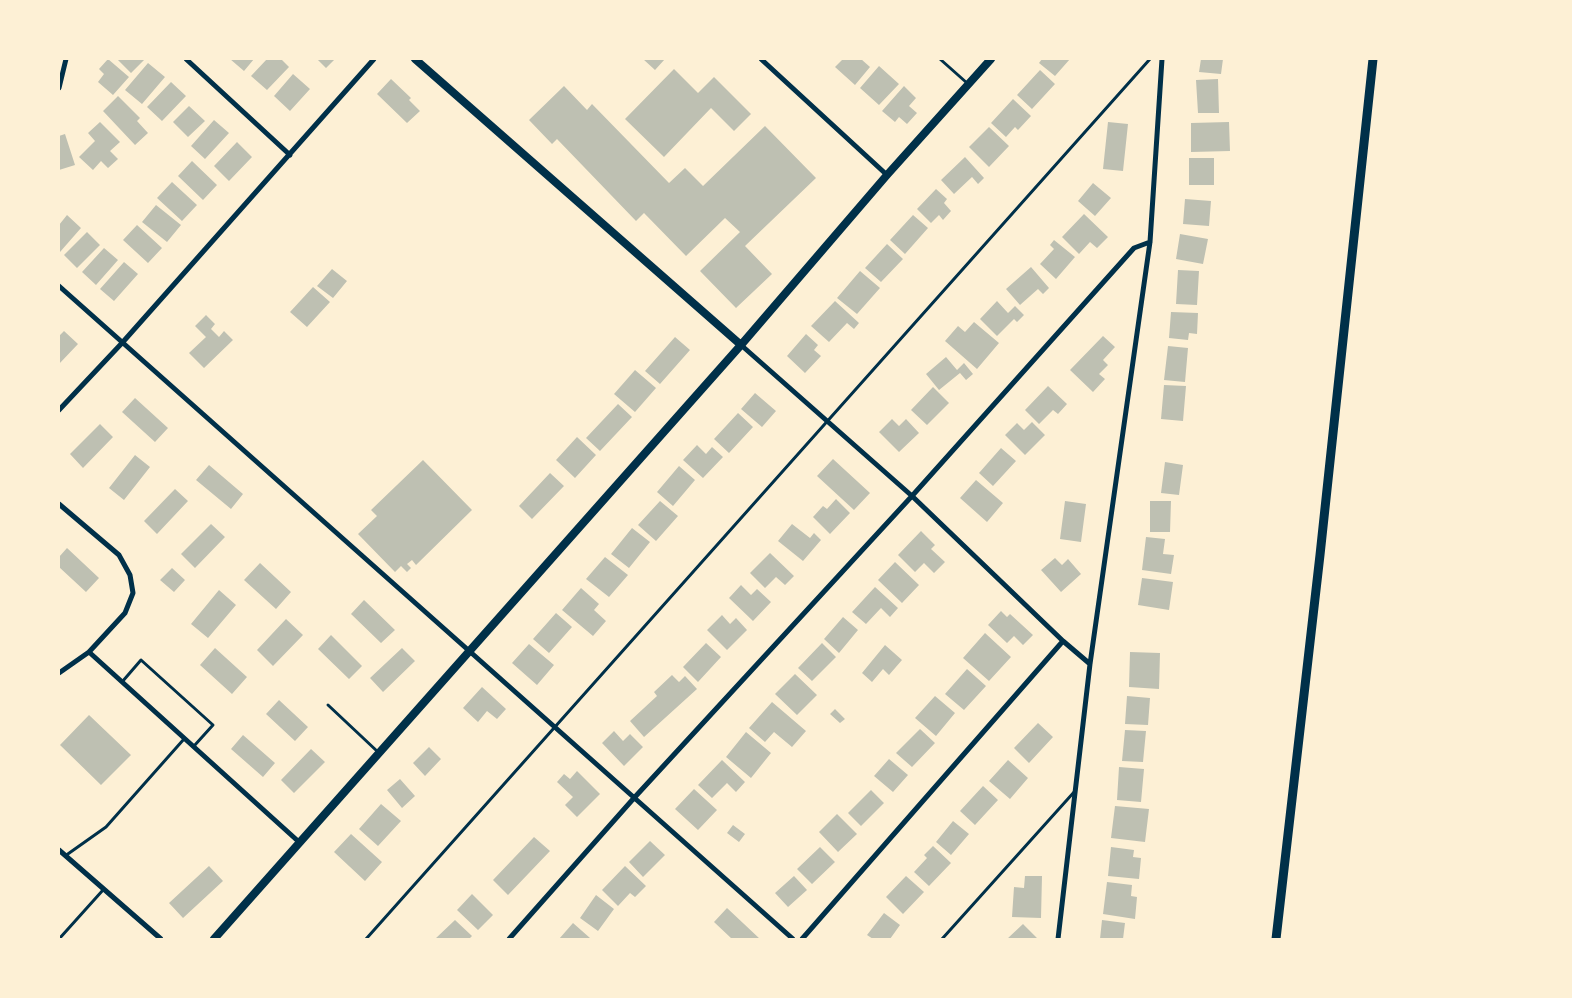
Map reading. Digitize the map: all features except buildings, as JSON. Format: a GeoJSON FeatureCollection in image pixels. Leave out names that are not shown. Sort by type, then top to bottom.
{"type":"FeatureCollection","features":[{"type":"Feature","properties":{"kind":"main road"},"geometry":{"type":"LineString","coordinates":[[1276,939],[1320,556],[1373,59]]}},
{"type":"Feature","properties":{"kind":"street"},"geometry":{"type":"LineString","coordinates":[[59,88],[66,59]]}},
{"type":"Feature","properties":{"kind":"street"},"geometry":{"type":"LineString","coordinates":[[186,59],[290,155]]}},
{"type":"Feature","properties":{"kind":"street"},"geometry":{"type":"LineString","coordinates":[[59,410],[290,155],[374,59]]}},
{"type":"Feature","properties":{"kind":"street"},"geometry":{"type":"LineString","coordinates":[[414,59],[912,496],[1063,641],[1090,664]]}},
{"type":"Feature","properties":{"kind":"street"},"geometry":{"type":"LineString","coordinates":[[761,59],[887,175]]}},
{"type":"Feature","properties":{"kind":"street"},"geometry":{"type":"LineString","coordinates":[[214,939],[741,345],[887,175],[991,59]]}},
{"type":"Feature","properties":{"kind":"street"},"geometry":{"type":"LineString","coordinates":[[1058,939],[1090,664],[1150,242],[1162,59]]}},
{"type":"Feature","properties":{"kind":"street"},"geometry":{"type":"LineString","coordinates":[[509,939],[634,798],[912,496],[1134,248],[1150,242]]}},
{"type":"Feature","properties":{"kind":"street"},"geometry":{"type":"LineString","coordinates":[[59,286],[793,939]]}},
{"type":"Feature","properties":{"kind":"street"},"geometry":{"type":"LineString","coordinates":[[59,504],[119,555],[130,575],[133,593],[125,613],[89,652],[59,673]]}},
{"type":"Feature","properties":{"kind":"street"},"geometry":{"type":"LineString","coordinates":[[802,939],[1063,641]]}},
{"type":"Feature","properties":{"kind":"street"},"geometry":{"type":"LineString","coordinates":[[89,652],[299,842]]}},
{"type":"Feature","properties":{"kind":"street"},"geometry":{"type":"LineString","coordinates":[[59,850],[161,939]]}},
{"type":"Feature","properties":{"kind":"lane"},"geometry":{"type":"LineString","coordinates":[[940,59],[968,84]]}},
{"type":"Feature","properties":{"kind":"lane"},"geometry":{"type":"LineString","coordinates":[[366,939],[1150,59]]}},
{"type":"Feature","properties":{"kind":"lane"},"geometry":{"type":"LineString","coordinates":[[122,682],[141,660],[213,725],[194,746]]}},
{"type":"Feature","properties":{"kind":"lane"},"geometry":{"type":"LineString","coordinates":[[328,705],[379,753]]}},
{"type":"Feature","properties":{"kind":"lane"},"geometry":{"type":"LineString","coordinates":[[65,856],[106,827],[184,738]]}},
{"type":"Feature","properties":{"kind":"lane"},"geometry":{"type":"LineString","coordinates":[[942,939],[1076,790]]}},
{"type":"Feature","properties":{"kind":"lane"},"geometry":{"type":"LineString","coordinates":[[59,939],[103,890]]}}]}
